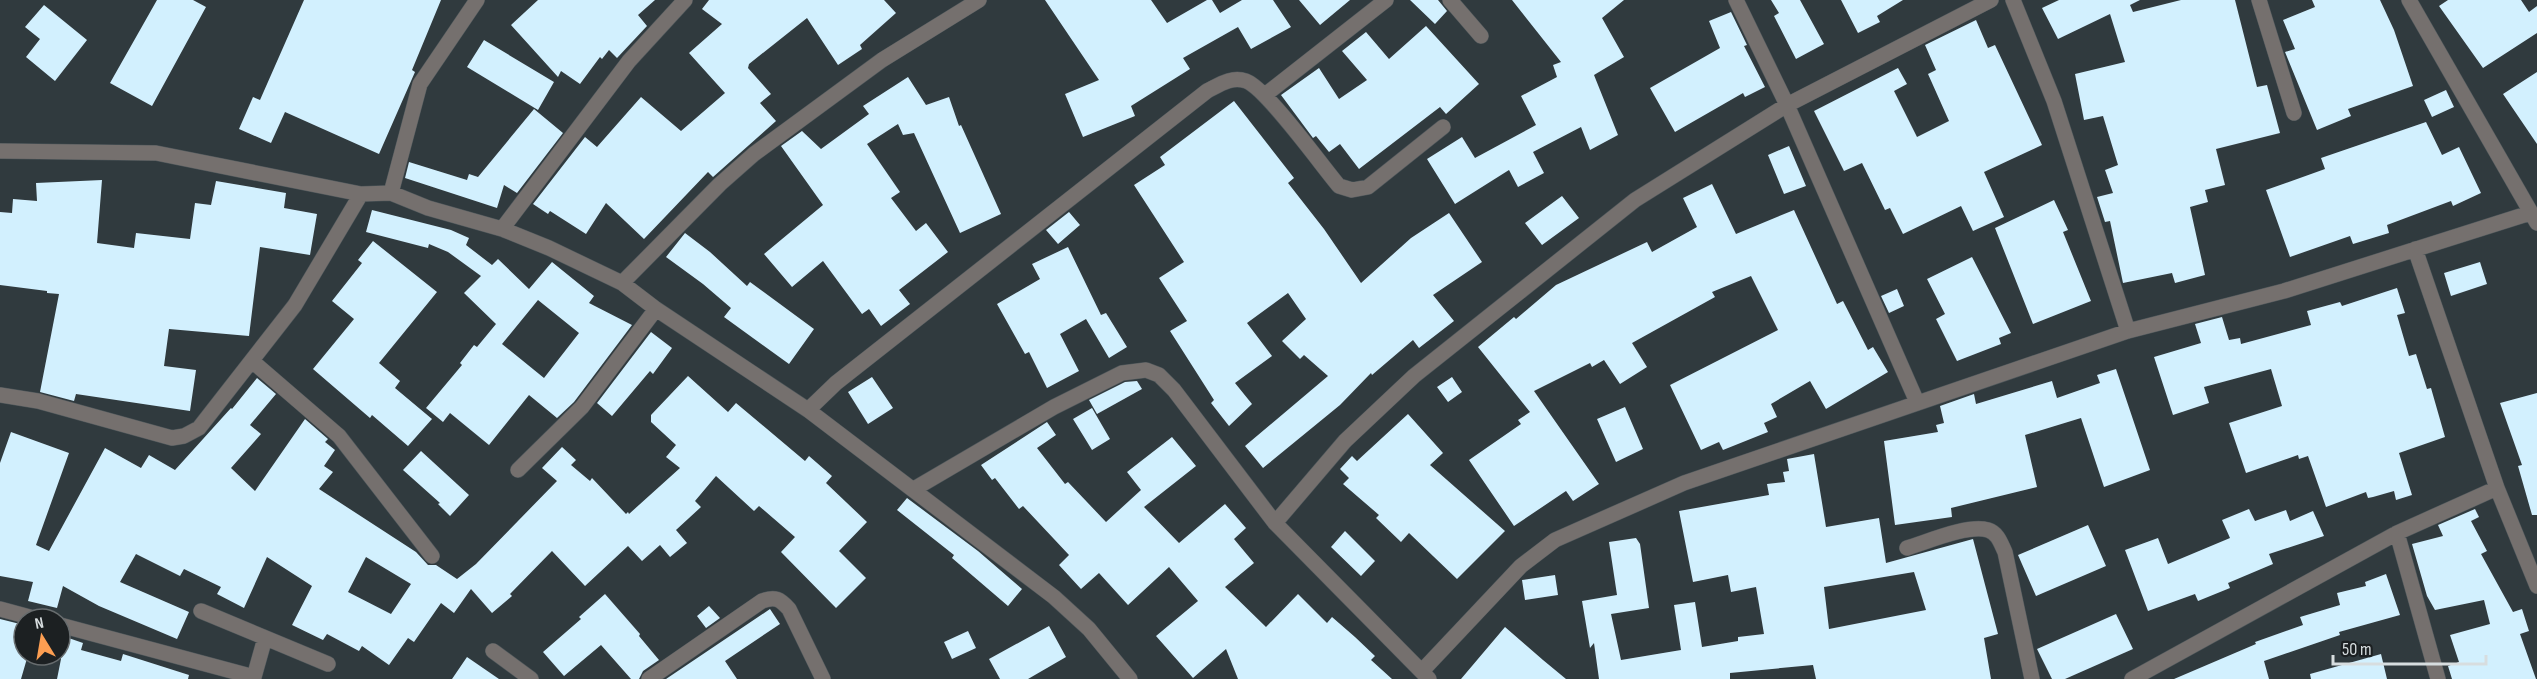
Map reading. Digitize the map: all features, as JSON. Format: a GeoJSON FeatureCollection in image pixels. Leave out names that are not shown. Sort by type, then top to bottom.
{"type":"FeatureCollection","features":[{"type":"Feature","properties":{"kind":"street"},"geometry":{"type":"LineString","coordinates":[[391,193],[420,84],[477,0]]}},
{"type":"Feature","properties":{"kind":"street"},"geometry":{"type":"LineString","coordinates":[[502,229],[629,62],[685,0]]}},
{"type":"Feature","properties":{"kind":"street"},"geometry":{"type":"LineString","coordinates":[[622,284],[720,184],[754,154],[882,60],[979,0]]}},
{"type":"Feature","properties":{"kind":"street"},"geometry":{"type":"LineString","coordinates":[[1265,95],[1386,0]]}},
{"type":"Feature","properties":{"kind":"street"},"geometry":{"type":"LineString","coordinates":[[1450,0],[1481,36]]}},
{"type":"Feature","properties":{"kind":"street"},"geometry":{"type":"LineString","coordinates":[[1736,0],[1787,105],[1917,402]]}},
{"type":"Feature","properties":{"kind":"street"},"geometry":{"type":"LineString","coordinates":[[1275,524],[1345,441],[1414,376],[1635,200],[1787,105],[1991,0]]}},
{"type":"Feature","properties":{"kind":"street"},"geometry":{"type":"LineString","coordinates":[[2013,0],[2054,100],[2128,331]]}},
{"type":"Feature","properties":{"kind":"street"},"geometry":{"type":"LineString","coordinates":[[2259,0],[2294,113]]}},
{"type":"Feature","properties":{"kind":"street"},"geometry":{"type":"LineString","coordinates":[[914,489],[1054,407],[1122,374],[1146,370],[1159,375],[1174,390],[1275,524],[1426,675],[1521,566],[1555,540],[1684,483],[2128,331],[2284,291],[2415,249],[2533,218],[2409,0]]}},
{"type":"Feature","properties":{"kind":"street"},"geometry":{"type":"LineString","coordinates":[[808,410],[836,383],[1207,91],[1229,80],[1247,81],[1265,95],[1339,186],[1353,190],[1368,187],[1443,127]]}},
{"type":"Feature","properties":{"kind":"street"},"geometry":{"type":"LineString","coordinates":[[0,151],[156,153],[361,194],[391,193],[428,208],[502,229],[549,248],[622,284],[808,410],[1054,597],[1089,629],[1130,679]]}},
{"type":"Feature","properties":{"kind":"street"},"geometry":{"type":"LineString","coordinates":[[0,395],[38,401],[172,438],[184,436],[199,428],[295,305],[361,194]]}},
{"type":"Feature","properties":{"kind":"street"},"geometry":{"type":"LineString","coordinates":[[2415,249],[2497,488],[2537,586]]}},
{"type":"Feature","properties":{"kind":"street"},"geometry":{"type":"LineString","coordinates":[[518,470],[582,407],[656,309]]}},
{"type":"Feature","properties":{"kind":"street"},"geometry":{"type":"LineString","coordinates":[[252,361],[339,436],[432,556]]}},
{"type":"Feature","properties":{"kind":"street"},"geometry":{"type":"LineString","coordinates":[[2132,679],[2397,532],[2497,488]]}},
{"type":"Feature","properties":{"kind":"street"},"geometry":{"type":"LineString","coordinates":[[1907,548],[1969,530],[1988,530],[1999,538],[2005,552],[2032,679]]}},
{"type":"Feature","properties":{"kind":"street"},"geometry":{"type":"LineString","coordinates":[[2397,532],[2438,679]]}},
{"type":"Feature","properties":{"kind":"street"},"geometry":{"type":"LineString","coordinates":[[649,679],[762,601],[772,597],[782,600],[789,609],[823,679]]}},
{"type":"Feature","properties":{"kind":"street"},"geometry":{"type":"LineString","coordinates":[[201,611],[328,664]]}},
{"type":"Feature","properties":{"kind":"street"},"geometry":{"type":"LineString","coordinates":[[72,628],[254,678],[265,638]]}},
{"type":"Feature","properties":{"kind":"street"},"geometry":{"type":"LineString","coordinates":[[493,651],[531,679]]}},
{"type":"Feature","properties":{"kind":"building"},"geometry":{"type":"Polygon","coordinates":[[[157,0],[193,0],[206,7],[152,106],[110,83],[157,0]]]}},
{"type":"Feature","properties":{"kind":"building"},"geometry":{"type":"Polygon","coordinates":[[[304,0],[441,0],[412,70],[415,72],[379,154],[285,112],[271,143],[239,129],[253,97],[260,100],[304,0]]]}},
{"type":"Feature","properties":{"kind":"building"},"geometry":{"type":"Polygon","coordinates":[[[538,0],[655,0],[638,15],[647,26],[617,58],[609,50],[602,59],[600,57],[580,84],[561,71],[558,77],[511,25],[538,0]]]}},
{"type":"Feature","properties":{"kind":"building"},"geometry":{"type":"Polygon","coordinates":[[[709,0],[884,0],[896,13],[860,45],[862,49],[838,65],[807,18],[749,64],[748,68],[771,94],[760,103],[776,121],[713,177],[708,172],[644,239],[606,203],[586,234],[550,211],[548,214],[533,204],[585,137],[597,147],[641,97],[681,131],[725,93],[689,53],[722,24],[702,9],[709,0]]]}},
{"type":"Feature","properties":{"kind":"building"},"geometry":{"type":"Polygon","coordinates":[[[1045,0],[1151,0],[1167,23],[1207,0],[1212,0],[1220,13],[1242,0],[1273,0],[1291,27],[1251,49],[1238,27],[1183,58],[1190,69],[1131,106],[1135,116],[1083,137],[1065,94],[1099,80],[1045,0]]]}},
{"type":"Feature","properties":{"kind":"building"},"geometry":{"type":"Polygon","coordinates":[[[1299,0],[1350,0],[1320,25],[1299,0]]]}},
{"type":"Feature","properties":{"kind":"building"},"geometry":{"type":"Polygon","coordinates":[[[1410,0],[1438,0],[1447,11],[1435,24],[1410,0]]]}},
{"type":"Feature","properties":{"kind":"building"},"geometry":{"type":"Polygon","coordinates":[[[1512,0],[1624,0],[1602,18],[1624,57],[1594,75],[1618,135],[1590,150],[1581,127],[1533,152],[1544,173],[1518,187],[1509,170],[1455,204],[1427,159],[1462,137],[1475,158],[1536,125],[1521,96],[1557,77],[1553,65],[1561,62],[1512,0]]]}},
{"type":"Feature","properties":{"kind":"building"},"geometry":{"type":"Polygon","coordinates":[[[1771,0],[1800,0],[1824,44],[1796,59],[1774,16],[1779,13],[1771,0]]]}},
{"type":"Feature","properties":{"kind":"building"},"geometry":{"type":"Polygon","coordinates":[[[1841,0],[1903,0],[1877,16],[1880,22],[1858,33],[1841,0]]]}},
{"type":"Feature","properties":{"kind":"building"},"geometry":{"type":"Polygon","coordinates":[[[2059,0],[2140,0],[2130,5],[2133,12],[2181,0],[2235,0],[2257,87],[2267,85],[2280,133],[2216,149],[2225,185],[2205,190],[2208,202],[2190,207],[2205,275],[2175,283],[2172,273],[2123,283],[2110,221],[2105,222],[2097,197],[2113,193],[2105,170],[2118,165],[2103,116],[2084,120],[2075,74],[2125,62],[2110,14],[2058,39],[2042,8],[2059,0]]]}},
{"type":"Feature","properties":{"kind":"building"},"geometry":{"type":"Polygon","coordinates":[[[2312,0],[2380,0],[2394,30],[2413,86],[2348,109],[2351,116],[2317,130],[2285,52],[2295,49],[2283,20],[2315,7],[2312,0]]]}},
{"type":"Feature","properties":{"kind":"building"},"geometry":{"type":"Polygon","coordinates":[[[2448,0],[2521,0],[2529,12],[2537,6],[2537,33],[2483,68],[2439,6],[2448,0]]]}},
{"type":"Feature","properties":{"kind":"building"},"geometry":{"type":"Polygon","coordinates":[[[44,5],[87,40],[55,81],[26,57],[40,39],[25,27],[44,5]]]}},
{"type":"Feature","properties":{"kind":"building"},"geometry":{"type":"Polygon","coordinates":[[[1731,12],[1747,45],[1744,46],[1765,87],[1745,97],[1743,93],[1675,132],[1650,88],[1720,48],[1709,21],[1731,12]]]}},
{"type":"Feature","properties":{"kind":"building"},"geometry":{"type":"Polygon","coordinates":[[[1976,20],[1988,48],[1995,45],[2042,145],[1984,172],[2004,217],[1973,231],[1961,206],[1903,234],[1890,208],[1885,210],[1862,163],[1844,171],[1814,111],[1898,68],[1907,84],[1894,91],[1917,137],[1949,121],[1928,74],[1936,70],[1925,45],[1976,20]]]}},
{"type":"Feature","properties":{"kind":"building"},"geometry":{"type":"Polygon","coordinates":[[[1426,26],[1479,84],[1446,114],[1440,107],[1359,169],[1340,144],[1329,152],[1316,136],[1313,138],[1281,95],[1319,68],[1339,99],[1367,80],[1342,51],[1366,32],[1389,59],[1426,26]]]}},
{"type":"Feature","properties":{"kind":"building"},"geometry":{"type":"Polygon","coordinates":[[[484,40],[554,82],[538,110],[467,67],[484,40]]]}},
{"type":"Feature","properties":{"kind":"building"},"geometry":{"type":"Polygon","coordinates":[[[2537,72],[2537,144],[2503,94],[2537,72]]]}},
{"type":"Feature","properties":{"kind":"building"},"geometry":{"type":"Polygon","coordinates":[[[908,77],[926,105],[949,97],[959,126],[961,125],[1001,214],[960,233],[914,133],[903,135],[898,124],[867,144],[900,192],[891,198],[916,231],[926,223],[948,252],[899,290],[910,304],[881,326],[869,309],[862,314],[823,261],[792,287],[764,254],[823,205],[781,146],[802,131],[821,149],[869,114],[863,106],[908,77]]]}},
{"type":"Feature","properties":{"kind":"building"},"geometry":{"type":"Polygon","coordinates":[[[2446,90],[2454,107],[2432,117],[2424,100],[2446,90]]]}},
{"type":"Feature","properties":{"kind":"building"},"geometry":{"type":"Polygon","coordinates":[[[1234,101],[1294,178],[1288,183],[1324,229],[1361,283],[1411,238],[1449,213],[1482,262],[1433,295],[1454,321],[1419,348],[1413,340],[1372,375],[1371,373],[1340,405],[1263,468],[1245,446],[1328,376],[1304,355],[1300,359],[1282,341],[1306,319],[1288,293],[1247,323],[1272,356],[1235,383],[1252,404],[1229,426],[1211,403],[1214,400],[1170,331],[1187,321],[1159,278],[1184,262],[1134,185],[1165,165],[1160,157],[1234,101]]]}},
{"type":"Feature","properties":{"kind":"building"},"geometry":{"type":"Polygon","coordinates":[[[534,109],[563,133],[517,193],[504,185],[497,208],[405,178],[409,162],[467,180],[469,174],[478,177],[534,109]]]}},
{"type":"Feature","properties":{"kind":"building"},"geometry":{"type":"Polygon","coordinates":[[[2426,122],[2442,155],[2459,147],[2481,193],[2453,206],[2451,201],[2387,225],[2389,233],[2353,244],[2350,236],[2290,257],[2266,190],[2325,169],[2321,158],[2426,122]]]}},
{"type":"Feature","properties":{"kind":"building"},"geometry":{"type":"Polygon","coordinates":[[[1789,146],[1806,186],[1784,194],[1768,155],[1789,146]]]}},
{"type":"Feature","properties":{"kind":"building"},"geometry":{"type":"Polygon","coordinates":[[[102,180],[97,243],[134,248],[136,233],[190,239],[195,203],[211,205],[216,181],[286,193],[284,208],[317,214],[310,255],[260,247],[249,336],[169,329],[164,366],[196,370],[190,411],[76,394],[74,401],[40,392],[59,294],[0,285],[0,212],[12,213],[13,199],[37,201],[36,183],[102,180]]]}},
{"type":"Feature","properties":{"kind":"building"},"geometry":{"type":"Polygon","coordinates":[[[1712,184],[1736,234],[1794,210],[1837,304],[1843,301],[1868,350],[1873,347],[1888,372],[1826,409],[1810,381],[1771,404],[1777,417],[1764,423],[1768,432],[1723,450],[1719,442],[1701,450],[1670,385],[1778,330],[1751,276],[1712,292],[1715,297],[1632,343],[1647,367],[1620,384],[1604,360],[1592,367],[1590,363],[1534,391],[1599,484],[1573,501],[1566,491],[1514,526],[1469,460],[1521,424],[1518,420],[1530,412],[1478,347],[1556,285],[1647,242],[1652,252],[1697,227],[1683,198],[1712,184]]]}},
{"type":"Feature","properties":{"kind":"building"},"geometry":{"type":"Polygon","coordinates":[[[1562,196],[1579,218],[1542,245],[1525,223],[1562,196]]]}},
{"type":"Feature","properties":{"kind":"building"},"geometry":{"type":"Polygon","coordinates":[[[2054,200],[2068,230],[2063,232],[2091,301],[2033,324],[1995,228],[2054,200]]]}},
{"type":"Feature","properties":{"kind":"building"},"geometry":{"type":"Polygon","coordinates":[[[372,210],[451,230],[469,238],[466,245],[492,265],[498,259],[529,289],[552,262],[594,296],[589,303],[632,325],[574,402],[557,418],[529,395],[489,445],[450,413],[443,422],[426,408],[462,365],[460,363],[474,345],[477,347],[496,324],[464,293],[481,276],[448,252],[429,244],[428,248],[366,232],[372,210]],[[538,300],[502,344],[544,378],[579,333],[538,300]]]}},
{"type":"Feature","properties":{"kind":"building"},"geometry":{"type":"Polygon","coordinates":[[[1069,212],[1080,225],[1058,244],[1046,230],[1069,212]]]}},
{"type":"Feature","properties":{"kind":"building"},"geometry":{"type":"Polygon","coordinates":[[[685,233],[710,252],[747,286],[750,282],[814,329],[789,364],[724,317],[731,308],[666,257],[685,233]]]}},
{"type":"Feature","properties":{"kind":"building"},"geometry":{"type":"Polygon","coordinates":[[[373,241],[437,292],[379,363],[400,381],[395,388],[432,419],[408,446],[372,415],[370,418],[313,369],[354,319],[332,301],[362,263],[358,260],[373,241]]]}},
{"type":"Feature","properties":{"kind":"building"},"geometry":{"type":"Polygon","coordinates":[[[1068,247],[1101,315],[1106,313],[1127,347],[1109,358],[1086,319],[1060,334],[1079,371],[1047,388],[1029,352],[1025,354],[997,304],[1040,279],[1032,264],[1068,247]]]}},
{"type":"Feature","properties":{"kind":"building"},"geometry":{"type":"Polygon","coordinates":[[[1972,257],[2011,333],[1999,338],[2001,344],[1957,361],[1936,319],[1945,314],[1927,279],[1972,257]]]}},
{"type":"Feature","properties":{"kind":"building"},"geometry":{"type":"Polygon","coordinates":[[[2480,262],[2487,284],[2451,296],[2444,273],[2480,262]]]}},
{"type":"Feature","properties":{"kind":"building"},"geometry":{"type":"Polygon","coordinates":[[[2397,288],[2405,313],[2397,315],[2409,356],[2416,354],[2427,389],[2431,388],[2445,437],[2399,453],[2412,495],[2396,500],[2394,491],[2368,498],[2366,492],[2326,507],[2308,456],[2299,459],[2298,455],[2246,473],[2229,423],[2282,406],[2271,369],[2204,387],[2209,403],[2173,415],[2154,357],[2201,343],[2195,324],[2222,317],[2229,340],[2240,338],[2241,344],[2311,325],[2307,311],[2340,302],[2342,306],[2397,288]]]}},
{"type":"Feature","properties":{"kind":"building"},"geometry":{"type":"Polygon","coordinates":[[[1897,289],[1904,306],[1889,313],[1881,296],[1897,289]]]}},
{"type":"Feature","properties":{"kind":"building"},"geometry":{"type":"Polygon","coordinates":[[[651,332],[672,348],[653,374],[650,371],[612,416],[597,403],[651,332]]]}},
{"type":"Feature","properties":{"kind":"building"},"geometry":{"type":"Polygon","coordinates":[[[2116,369],[2150,470],[2104,487],[2081,418],[2025,435],[2037,487],[1951,508],[1952,517],[1895,525],[1884,441],[1938,432],[1936,425],[1944,423],[1940,406],[1974,394],[1976,404],[2052,381],[2057,398],[2100,383],[2097,375],[2116,369]]]}},
{"type":"Feature","properties":{"kind":"building"},"geometry":{"type":"Polygon","coordinates":[[[688,376],[728,412],[736,403],[805,461],[809,456],[832,476],[826,483],[867,522],[839,551],[866,578],[836,608],[781,552],[795,537],[759,506],[754,511],[716,476],[695,501],[701,507],[676,530],[687,543],[670,557],[660,545],[642,561],[628,546],[585,586],[552,551],[510,594],[512,596],[492,613],[471,589],[454,613],[441,603],[414,642],[408,638],[389,665],[362,646],[359,651],[327,634],[323,640],[292,625],[312,586],[267,557],[244,608],[217,594],[221,587],[184,569],[180,576],[136,554],[120,582],[189,612],[177,639],[99,606],[63,586],[57,607],[28,601],[33,582],[0,576],[0,463],[11,432],[69,453],[36,545],[49,551],[105,448],[141,468],[149,455],[175,470],[232,409],[257,378],[276,394],[250,425],[261,434],[231,468],[255,491],[305,419],[328,439],[325,442],[335,450],[324,466],[333,472],[319,489],[416,552],[428,565],[436,565],[457,579],[476,564],[557,481],[542,468],[562,447],[576,460],[571,465],[590,481],[592,478],[626,514],[628,512],[629,514],[680,468],[666,457],[676,445],[651,422],[651,415],[688,376]],[[366,557],[348,592],[391,614],[411,584],[366,557]]]}},
{"type":"Feature","properties":{"kind":"building"},"geometry":{"type":"Polygon","coordinates":[[[872,377],[893,408],[868,424],[848,392],[872,377]]]}},
{"type":"Feature","properties":{"kind":"building"},"geometry":{"type":"Polygon","coordinates":[[[1452,377],[1462,392],[1448,402],[1437,387],[1452,377]]]}},
{"type":"Feature","properties":{"kind":"building"},"geometry":{"type":"Polygon","coordinates":[[[1137,381],[1142,389],[1097,414],[1089,400],[1125,382],[1137,381]]]}},
{"type":"Feature","properties":{"kind":"building"},"geometry":{"type":"Polygon","coordinates":[[[2537,393],[2537,515],[2532,515],[2518,466],[2522,465],[2500,403],[2537,393]]]}},
{"type":"Feature","properties":{"kind":"building"},"geometry":{"type":"Polygon","coordinates":[[[1625,407],[1643,449],[1616,462],[1597,419],[1625,407]]]}},
{"type":"Feature","properties":{"kind":"building"},"geometry":{"type":"Polygon","coordinates":[[[1092,408],[1110,439],[1092,450],[1073,419],[1092,408]]]}},
{"type":"Feature","properties":{"kind":"building"},"geometry":{"type":"Polygon","coordinates":[[[1408,414],[1443,453],[1430,465],[1505,531],[1457,579],[1409,533],[1401,542],[1376,518],[1379,515],[1343,484],[1349,478],[1340,469],[1352,456],[1357,461],[1408,414]]]}},
{"type":"Feature","properties":{"kind":"building"},"geometry":{"type":"Polygon","coordinates":[[[1047,422],[1056,435],[1037,448],[1065,484],[1068,482],[1106,522],[1141,490],[1127,472],[1172,437],[1196,466],[1144,507],[1179,543],[1225,504],[1246,528],[1234,539],[1254,563],[1225,587],[1266,627],[1298,594],[1327,623],[1332,617],[1355,637],[1375,656],[1371,660],[1392,679],[1238,679],[1226,649],[1193,678],[1156,636],[1198,601],[1169,567],[1128,605],[1099,573],[1081,589],[1059,565],[1069,555],[1023,506],[1019,509],[995,478],[992,480],[981,465],[1047,422]]]}},
{"type":"Feature","properties":{"kind":"building"},"geometry":{"type":"Polygon","coordinates":[[[421,451],[469,495],[450,516],[438,504],[440,503],[403,470],[421,451]]]}},
{"type":"Feature","properties":{"kind":"building"},"geometry":{"type":"Polygon","coordinates":[[[1814,454],[1826,527],[1879,518],[1886,563],[1973,539],[1998,634],[1984,638],[1991,679],[1816,679],[1813,665],[1730,673],[1730,679],[1599,679],[1594,643],[1590,648],[1582,601],[1617,595],[1609,542],[1636,538],[1640,544],[1649,608],[1611,614],[1621,660],[1681,650],[1674,605],[1695,602],[1702,647],[1738,641],[1738,637],[1764,634],[1756,587],[1731,592],[1728,575],[1693,582],[1679,511],[1769,495],[1767,484],[1785,482],[1783,472],[1789,471],[1787,459],[1814,454]],[[1914,572],[1824,587],[1829,629],[1926,610],[1914,572]]]}},
{"type":"Feature","properties":{"kind":"building"},"geometry":{"type":"Polygon","coordinates":[[[907,498],[978,551],[1022,589],[1008,606],[952,558],[954,555],[897,510],[907,498]]]}},
{"type":"Feature","properties":{"kind":"building"},"geometry":{"type":"Polygon","coordinates":[[[2249,509],[2255,521],[2286,510],[2290,521],[2313,511],[2324,536],[2269,554],[2273,564],[2228,583],[2230,588],[2198,601],[2195,594],[2148,611],[2125,550],[2158,538],[2168,564],[2230,538],[2222,520],[2249,509]]]}},
{"type":"Feature","properties":{"kind":"building"},"geometry":{"type":"Polygon","coordinates":[[[2475,509],[2479,517],[2471,521],[2487,551],[2481,554],[2513,612],[2522,609],[2529,631],[2520,634],[2536,679],[2452,679],[2448,666],[2459,662],[2450,635],[2490,624],[2484,600],[2435,610],[2427,596],[2412,544],[2443,536],[2438,525],[2475,509]]]}},
{"type":"Feature","properties":{"kind":"building"},"geometry":{"type":"Polygon","coordinates":[[[2088,525],[2106,566],[2036,596],[2018,555],[2088,525]]]}},
{"type":"Feature","properties":{"kind":"building"},"geometry":{"type":"Polygon","coordinates":[[[1345,531],[1375,561],[1361,576],[1331,547],[1345,531]]]}},
{"type":"Feature","properties":{"kind":"building"},"geometry":{"type":"Polygon","coordinates":[[[2386,574],[2400,615],[2339,632],[2340,635],[2264,661],[2269,679],[2174,679],[2256,644],[2255,642],[2303,625],[2300,617],[2340,605],[2337,593],[2366,586],[2365,582],[2386,574]]]}},
{"type":"Feature","properties":{"kind":"building"},"geometry":{"type":"Polygon","coordinates":[[[1555,575],[1558,595],[1525,600],[1522,580],[1555,575]]]}},
{"type":"Feature","properties":{"kind":"building"},"geometry":{"type":"Polygon","coordinates":[[[605,594],[659,660],[643,671],[639,679],[631,679],[601,645],[564,676],[543,652],[581,619],[579,617],[605,594]]]}},
{"type":"Feature","properties":{"kind":"building"},"geometry":{"type":"Polygon","coordinates":[[[709,606],[720,618],[706,628],[697,616],[709,606]]]}},
{"type":"Feature","properties":{"kind":"building"},"geometry":{"type":"Polygon","coordinates":[[[770,609],[780,624],[725,661],[737,679],[666,679],[770,609]]]}},
{"type":"Feature","properties":{"kind":"building"},"geometry":{"type":"Polygon","coordinates":[[[2116,614],[2133,649],[2065,679],[2052,679],[2037,649],[2116,614]]]}},
{"type":"Feature","properties":{"kind":"building"},"geometry":{"type":"Polygon","coordinates":[[[0,619],[12,622],[12,667],[24,667],[21,679],[0,679],[0,619]]]}},
{"type":"Feature","properties":{"kind":"building"},"geometry":{"type":"Polygon","coordinates":[[[1049,626],[1066,657],[1028,679],[1000,679],[989,659],[1049,626]]]}},
{"type":"Feature","properties":{"kind":"building"},"geometry":{"type":"Polygon","coordinates":[[[1505,627],[1543,660],[1566,679],[1461,679],[1505,627]]]}},
{"type":"Feature","properties":{"kind":"building"},"geometry":{"type":"Polygon","coordinates":[[[968,631],[976,648],[952,659],[944,642],[968,631]]]}},
{"type":"Feature","properties":{"kind":"building"},"geometry":{"type":"Polygon","coordinates":[[[72,639],[83,643],[81,650],[121,661],[123,654],[189,675],[188,679],[57,679],[59,667],[72,667],[72,639]]]}},
{"type":"Feature","properties":{"kind":"building"},"geometry":{"type":"Polygon","coordinates":[[[2381,654],[2387,679],[2311,679],[2310,674],[2381,654]]]}},
{"type":"Feature","properties":{"kind":"building"},"geometry":{"type":"Polygon","coordinates":[[[467,657],[499,679],[452,679],[467,657]]]}}]}
